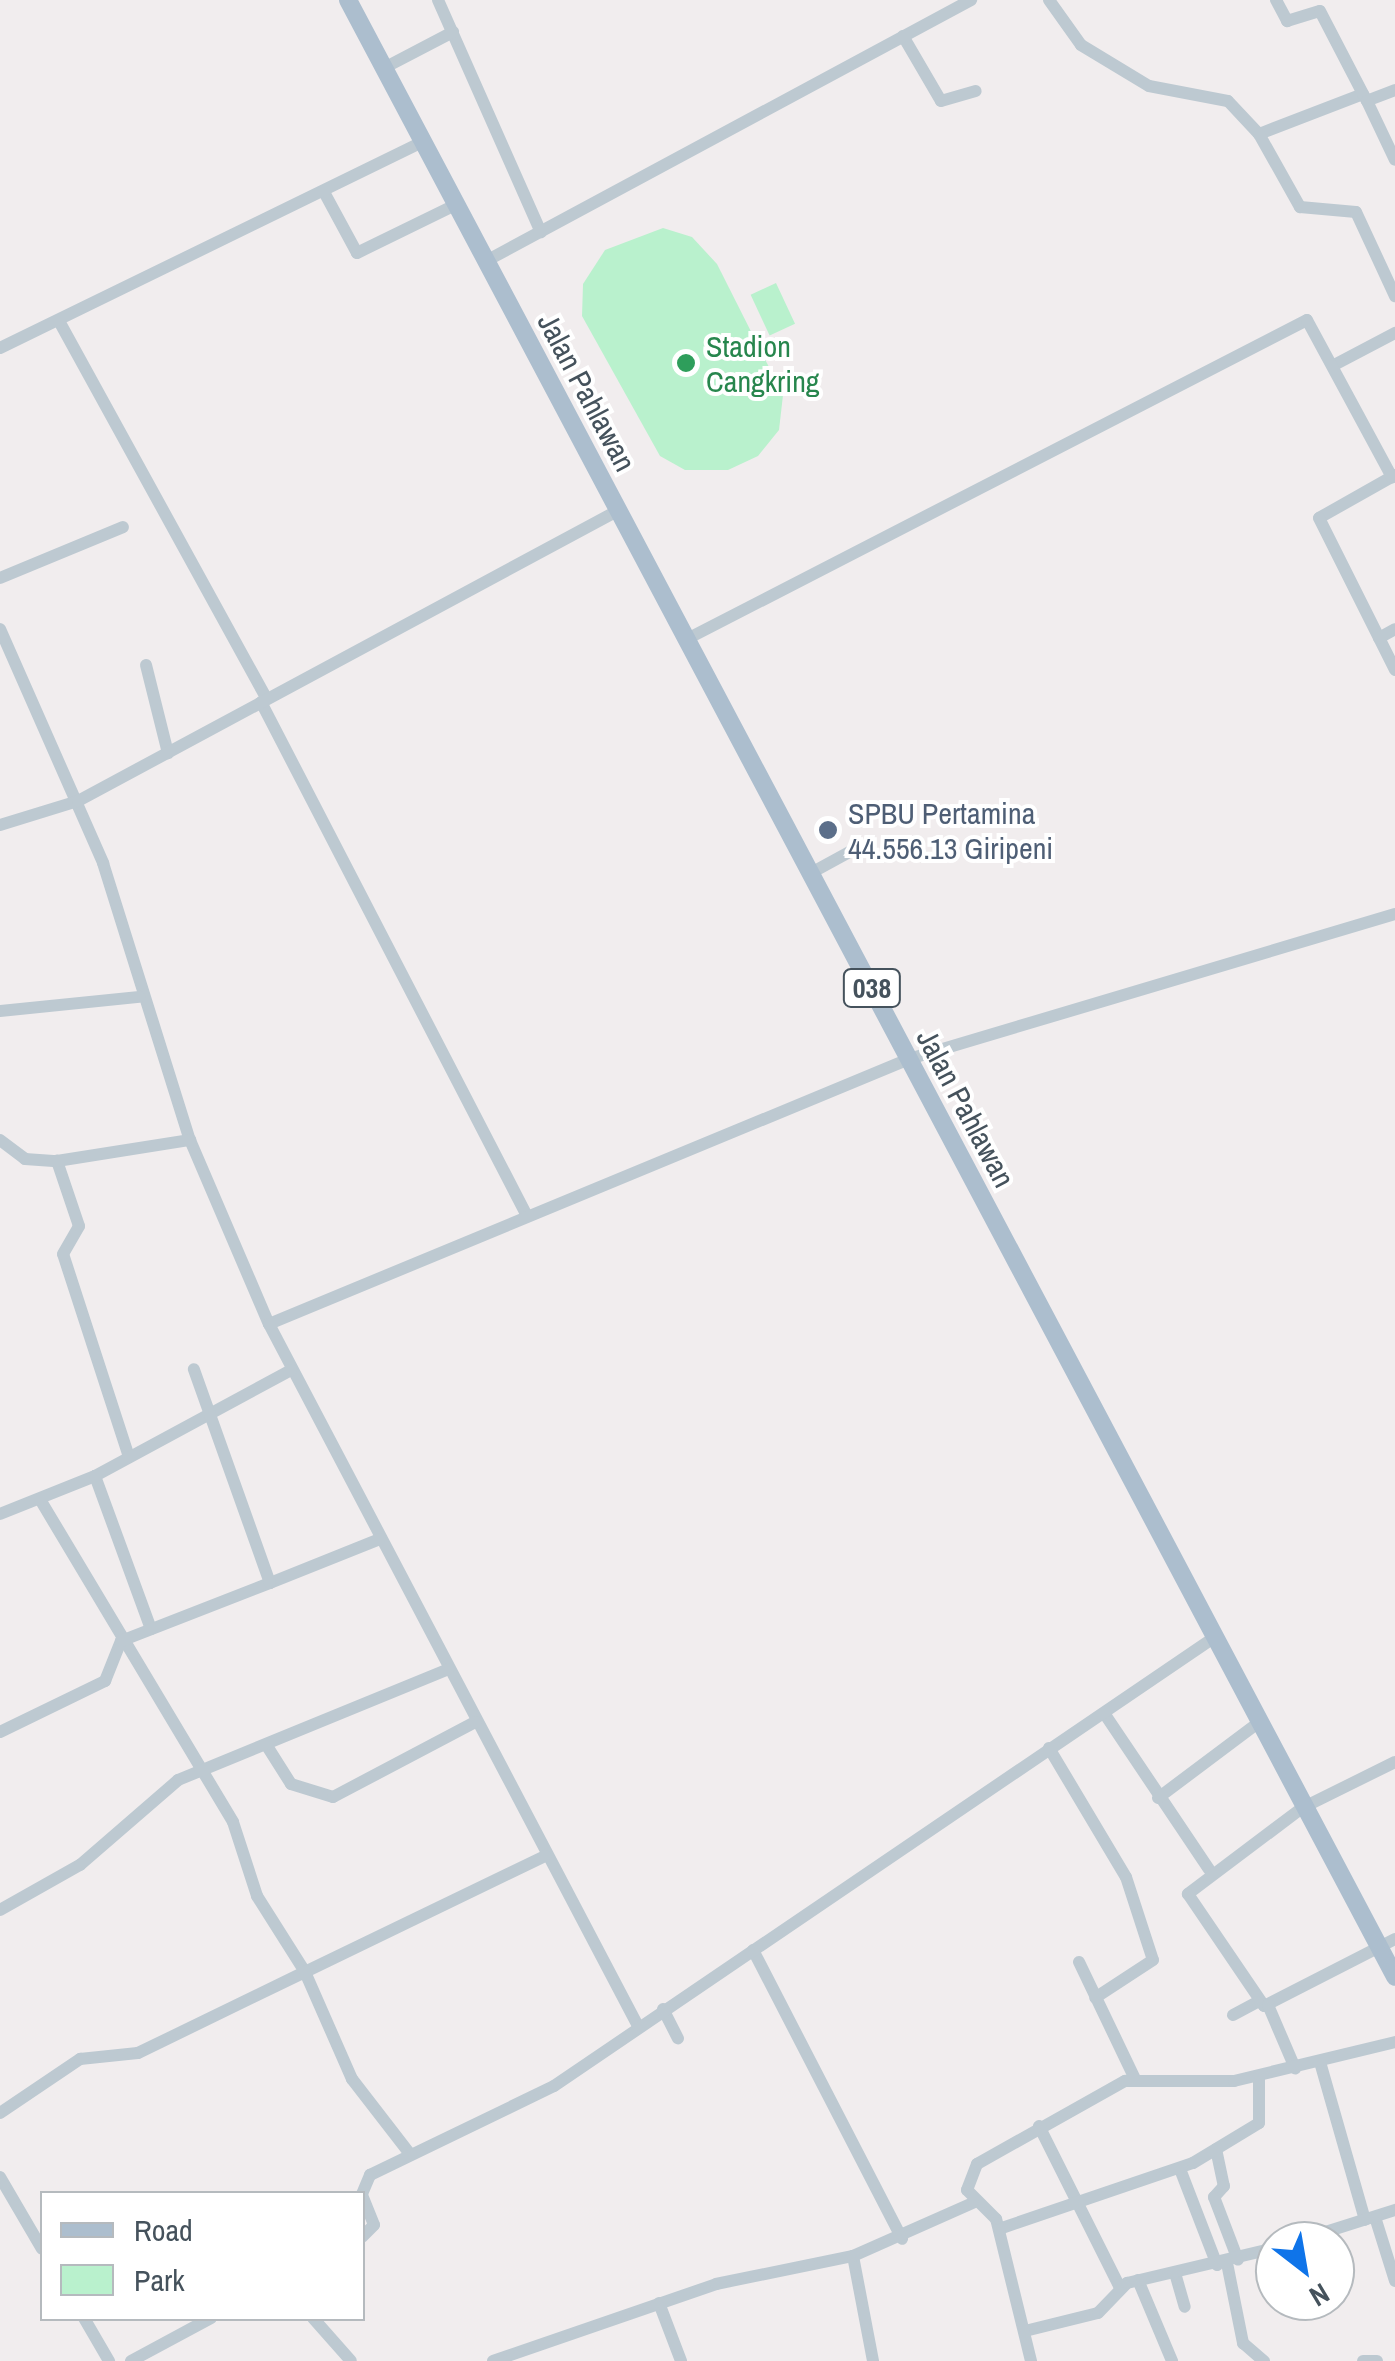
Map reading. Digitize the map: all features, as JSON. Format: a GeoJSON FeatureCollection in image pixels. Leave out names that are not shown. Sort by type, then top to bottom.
{"type":"FeatureCollection","features":[{"type":"Feature","properties":{"kind":"main road","name":"Jalan Pahlawan"},"geometry":{"type":"LineString","coordinates":[[348,0],[1302,1808],[1388,1943],[1395,1977]]}},
{"type":"Feature","properties":{"kind":"street"},"geometry":{"type":"LineString","coordinates":[[438,0],[541,232]]}},
{"type":"Feature","properties":{"kind":"street"},"geometry":{"type":"LineString","coordinates":[[486,261],[970,0]]}},
{"type":"Feature","properties":{"kind":"street"},"geometry":{"type":"LineString","coordinates":[[1049,0],[1081,44],[1149,86],[1228,101],[1259,134],[1300,207],[1356,212],[1395,296]]}},
{"type":"Feature","properties":{"kind":"street"},"geometry":{"type":"LineString","coordinates":[[1276,0],[1288,21],[1320,11],[1395,160]]}},
{"type":"Feature","properties":{"kind":"street"},"geometry":{"type":"LineString","coordinates":[[384,68],[454,32]]}},
{"type":"Feature","properties":{"kind":"street"},"geometry":{"type":"LineString","coordinates":[[903,36],[942,102],[976,91]]}},
{"type":"Feature","properties":{"kind":"street"},"geometry":{"type":"LineString","coordinates":[[1259,134],[1395,90]]}},
{"type":"Feature","properties":{"kind":"street"},"geometry":{"type":"LineString","coordinates":[[0,348],[422,142]]}},
{"type":"Feature","properties":{"kind":"street"},"geometry":{"type":"LineString","coordinates":[[324,192],[356,252],[455,206]]}},
{"type":"Feature","properties":{"kind":"street"},"geometry":{"type":"LineString","coordinates":[[58,321],[264,701],[526,1214]]}},
{"type":"Feature","properties":{"kind":"street"},"geometry":{"type":"LineString","coordinates":[[687,638],[1296,324],[1312,323],[1393,476],[1320,518],[1395,670]]}},
{"type":"Feature","properties":{"kind":"street"},"geometry":{"type":"LineString","coordinates":[[1336,364],[1395,332]]}},
{"type":"Feature","properties":{"kind":"street"},"geometry":{"type":"LineString","coordinates":[[0,824],[78,801],[619,510]]}},
{"type":"Feature","properties":{"kind":"street"},"geometry":{"type":"LineString","coordinates":[[0,578],[123,528]]}},
{"type":"Feature","properties":{"kind":"street"},"geometry":{"type":"LineString","coordinates":[[0,629],[78,801],[139,997],[190,1140],[269,1324],[545,1856],[638,2026]]}},
{"type":"Feature","properties":{"kind":"street"},"geometry":{"type":"LineString","coordinates":[[1379,638],[1395,629]]}},
{"type":"Feature","properties":{"kind":"street"},"geometry":{"type":"LineString","coordinates":[[146,665],[168,753]]}},
{"type":"Feature","properties":{"kind":"street"},"geometry":{"type":"LineString","coordinates":[[811,873],[855,848]]}},
{"type":"Feature","properties":{"kind":"street"},"geometry":{"type":"LineString","coordinates":[[269,1324],[526,1214],[909,1059],[1394,917]]}},
{"type":"Feature","properties":{"kind":"street"},"geometry":{"type":"LineString","coordinates":[[0,1010],[139,997]]}},
{"type":"Feature","properties":{"kind":"street"},"geometry":{"type":"LineString","coordinates":[[0,1140],[25,1159],[58,1161],[190,1140]]}},
{"type":"Feature","properties":{"kind":"street"},"geometry":{"type":"LineString","coordinates":[[58,1161],[80,1226],[63,1254],[130,1457]]}},
{"type":"Feature","properties":{"kind":"street"},"geometry":{"type":"LineString","coordinates":[[194,1369],[270,1583]]}},
{"type":"Feature","properties":{"kind":"street"},"geometry":{"type":"LineString","coordinates":[[0,1514],[41,1501],[94,1476],[291,1370]]}},
{"type":"Feature","properties":{"kind":"street"},"geometry":{"type":"LineString","coordinates":[[94,1476],[151,1629]]}},
{"type":"Feature","properties":{"kind":"street"},"geometry":{"type":"LineString","coordinates":[[41,1501],[198,1772],[233,1822],[257,1896],[305,1972],[352,2079],[410,2154]]}},
{"type":"Feature","properties":{"kind":"street"},"geometry":{"type":"LineString","coordinates":[[0,1732],[106,1680],[122,1641],[380,1539]]}},
{"type":"Feature","properties":{"kind":"street"},"geometry":{"type":"LineString","coordinates":[[363,2191],[370,2175],[530,2101],[1214,1637]]}},
{"type":"Feature","properties":{"kind":"street"},"geometry":{"type":"LineString","coordinates":[[0,1910],[80,1866],[155,1796],[198,1772],[448,1669]]}},
{"type":"Feature","properties":{"kind":"street"},"geometry":{"type":"LineString","coordinates":[[1104,1713],[1209,1869]]}},
{"type":"Feature","properties":{"kind":"street"},"geometry":{"type":"LineString","coordinates":[[268,1746],[290,1784],[333,1797],[475,1722]]}},
{"type":"Feature","properties":{"kind":"street"},"geometry":{"type":"LineString","coordinates":[[1158,1798],[1258,1723]]}},
{"type":"Feature","properties":{"kind":"street"},"geometry":{"type":"LineString","coordinates":[[1049,1748],[1126,1877],[1153,1960],[1095,1998]]}},
{"type":"Feature","properties":{"kind":"street"},"geometry":{"type":"LineString","coordinates":[[1295,2068],[1263,2004],[1188,1897],[1209,1869],[1302,1808],[1395,1762]]}},
{"type":"Feature","properties":{"kind":"street"},"geometry":{"type":"LineString","coordinates":[[0,2113],[80,2059],[138,2052],[545,1856]]}},
{"type":"Feature","properties":{"kind":"street"},"geometry":{"type":"LineString","coordinates":[[1233,2015],[1388,1943]]}},
{"type":"Feature","properties":{"kind":"street"},"geometry":{"type":"LineString","coordinates":[[753,1950],[902,2239]]}},
{"type":"Feature","properties":{"kind":"street"},"geometry":{"type":"LineString","coordinates":[[1079,1962],[1136,2081]]}},
{"type":"Feature","properties":{"kind":"street"},"geometry":{"type":"LineString","coordinates":[[662,2010],[678,2038]]}},
{"type":"Feature","properties":{"kind":"street"},"geometry":{"type":"LineString","coordinates":[[1031,2361],[999,2229],[975,2202],[970,2170],[1039,2126],[1136,2081],[1259,2076],[1395,2042]]}},
{"type":"Feature","properties":{"kind":"street"},"geometry":{"type":"LineString","coordinates":[[1320,2062],[1370,2219],[1395,2281]]}},
{"type":"Feature","properties":{"kind":"street"},"geometry":{"type":"LineString","coordinates":[[999,2229],[1180,2169],[1259,2124],[1259,2076]]}},
{"type":"Feature","properties":{"kind":"street"},"geometry":{"type":"LineString","coordinates":[[1039,2126],[1082,2203],[1119,2286]]}},
{"type":"Feature","properties":{"kind":"street"},"geometry":{"type":"LineString","coordinates":[[1216,2148],[1224,2186],[1214,2197],[1243,2343],[1264,2361]]}},
{"type":"Feature","properties":{"kind":"street"},"geometry":{"type":"LineString","coordinates":[[1180,2169],[1227,2262]]}},
{"type":"Feature","properties":{"kind":"street"},"geometry":{"type":"LineString","coordinates":[[0,2178],[40,2246]]}},
{"type":"Feature","properties":{"kind":"street"},"geometry":{"type":"LineString","coordinates":[[365,2202],[374,2226],[365,2234]]}},
{"type":"Feature","properties":{"kind":"street"},"geometry":{"type":"LineString","coordinates":[[493,2361],[659,2303],[853,2256],[902,2239],[975,2202]]}},
{"type":"Feature","properties":{"kind":"street"},"geometry":{"type":"LineString","coordinates":[[1355,2224],[1395,2210]]}},
{"type":"Feature","properties":{"kind":"street"},"geometry":{"type":"LineString","coordinates":[[1025,2332],[1098,2314],[1119,2286],[1255,2254]]}},
{"type":"Feature","properties":{"kind":"street"},"geometry":{"type":"LineString","coordinates":[[853,2256],[873,2361]]}},
{"type":"Feature","properties":{"kind":"street"},"geometry":{"type":"LineString","coordinates":[[1175,2273],[1185,2308]]}},
{"type":"Feature","properties":{"kind":"street"},"geometry":{"type":"LineString","coordinates":[[1138,2280],[1172,2361]]}},
{"type":"Feature","properties":{"kind":"street"},"geometry":{"type":"LineString","coordinates":[[659,2303],[682,2361]]}},
{"type":"Feature","properties":{"kind":"street"},"geometry":{"type":"LineString","coordinates":[[86,2321],[110,2361]]}},
{"type":"Feature","properties":{"kind":"street"},"geometry":{"type":"LineString","coordinates":[[132,2361],[205,2321]]}},
{"type":"Feature","properties":{"kind":"street"},"geometry":{"type":"LineString","coordinates":[[315,2321],[351,2361]]}},
{"type":"Feature","properties":{"kind":"street"},"geometry":{"type":"LineString","coordinates":[[1363,2361],[1377,2361]]}},
{"type":"Feature","properties":{"kind":"green space","name":"Stadion Cangkring"},"geometry":{"type":"Polygon","coordinates":[[[663,228],[692,237],[717,264],[783,395],[779,430],[758,456],[728,470],[685,470],[660,456],[582,316],[583,284],[605,250],[663,228]]]}},
{"type":"Feature","properties":{"kind":"green space"},"geometry":{"type":"Polygon","coordinates":[[[776,283],[795,324],[770,336],[751,295],[776,283]]]}},
{"type":"Feature","properties":{"kind":"place","name":"Stadion Cangkring"},"geometry":{"type":"Point","coordinates":[686,363]}},
{"type":"Feature","properties":{"kind":"place","name":"SPBU Pertamina 44.556.13 Giripeni"},"geometry":{"type":"Point","coordinates":[828,830]}}]}
